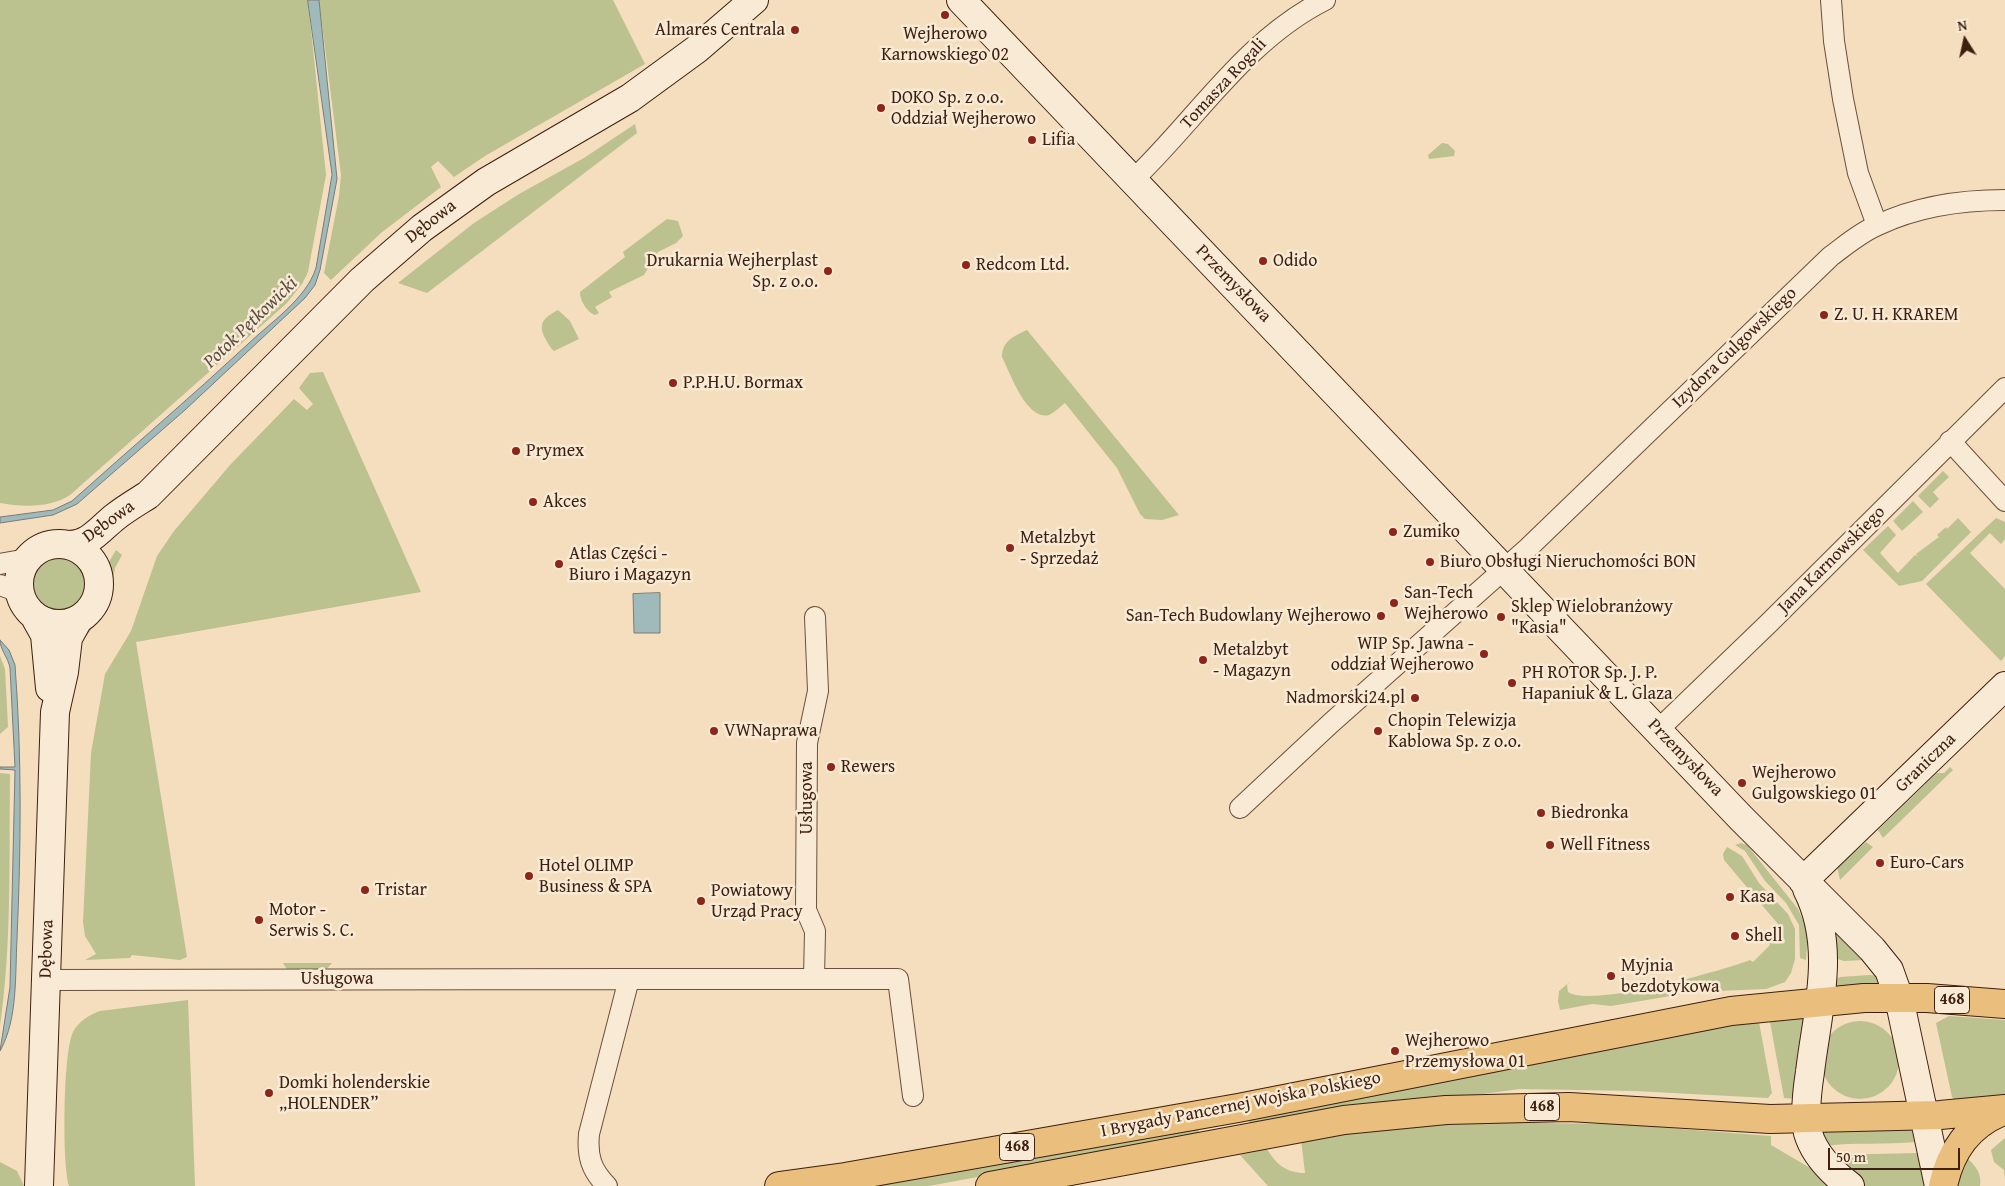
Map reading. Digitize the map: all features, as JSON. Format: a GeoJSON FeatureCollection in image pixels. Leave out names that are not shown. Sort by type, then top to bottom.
{"type":"FeatureCollection","features":[{"type":"Feature","properties":{"kind":"main road","name":"468"},"geometry":{"type":"LineString","coordinates":[[1820,1001],[1899,998],[2005,1004]]}},
{"type":"Feature","properties":{"kind":"main road","name":"I Brygady Pancernej Wojska Polskiego"},"geometry":{"type":"LineString","coordinates":[[779,1186],[854,1175],[1190,1117],[1731,1011],[1820,1001]]}},
{"type":"Feature","properties":{"kind":"main road","name":"I Brygady Pancernej Wojska Polskiego"},"geometry":{"type":"LineString","coordinates":[[990,1186],[1344,1120],[1446,1110],[1569,1107],[1760,1118],[1807,1118]]}},
{"type":"Feature","properties":{"kind":"main road","name":"468"},"geometry":{"type":"LineString","coordinates":[[1807,1118],[1922,1115],[2005,1110]]}},
{"type":"Feature","properties":{"kind":"main road"},"geometry":{"type":"LineString","coordinates":[[1943,1186],[1949,1165],[1962,1141],[1982,1123],[2005,1110]]}},
{"type":"Feature","properties":{"kind":"street","name":"Dębowa"},"geometry":{"type":"LineString","coordinates":[[69,545],[82,544],[90,539],[115,517],[148,495],[357,286],[410,238],[486,182],[630,98],[697,49],[754,0]]}},
{"type":"Feature","properties":{"kind":"street","name":"Przemysłowa"},"geometry":{"type":"LineString","coordinates":[[961,0],[1803,881],[1860,936],[1889,970],[1899,998],[1922,1115],[1939,1186]]}},
{"type":"Feature","properties":{"kind":"street","name":"Tomasza Rogali"},"geometry":{"type":"LineString","coordinates":[[1133,180],[1257,48],[1283,24],[1325,0]]}},
{"type":"Feature","properties":{"kind":"street"},"geometry":{"type":"LineString","coordinates":[[1832,0],[1834,41],[1842,99],[1858,173],[1877,225]]}},
{"type":"Feature","properties":{"kind":"street","name":"Izydora Gulgowskiego"},"geometry":{"type":"LineString","coordinates":[[1505,569],[1831,256],[1877,225],[1931,207],[1969,200],[2005,200]]}},
{"type":"Feature","properties":{"kind":"street","name":"Jana Karnowskiego"},"geometry":{"type":"LineString","coordinates":[[1658,730],[1770,622],[2005,388]]}},
{"type":"Feature","properties":{"kind":"street"},"geometry":{"type":"LineString","coordinates":[[1950,441],[2005,501]]}},
{"type":"Feature","properties":{"kind":"street","name":"Dębowa"},"geometry":{"type":"LineString","coordinates":[[98,574],[106,552],[127,528],[148,495]]}},
{"type":"Feature","properties":{"kind":"street"},"geometry":{"type":"LineString","coordinates":[[0,564],[27,559],[46,546],[69,545],[89,557],[98,574],[98,594],[95,603],[78,620],[64,625],[54,625],[36,618],[10,591],[18,580],[27,559]]}},
{"type":"Feature","properties":{"kind":"street"},"geometry":{"type":"LineString","coordinates":[[1240,808],[1331,723],[1505,569]]}},
{"type":"Feature","properties":{"kind":"street","name":"Usługowa"},"geometry":{"type":"LineString","coordinates":[[814,978],[814,932],[806,910],[806,861],[807,743],[818,691],[815,617]]}},
{"type":"Feature","properties":{"kind":"street","name":"Dębowa"},"geometry":{"type":"LineString","coordinates":[[36,618],[45,635],[47,672],[54,712],[39,1186]]}},
{"type":"Feature","properties":{"kind":"street","name":"Dębowa"},"geometry":{"type":"LineString","coordinates":[[54,712],[64,672],[68,638],[78,620]]}},
{"type":"Feature","properties":{"kind":"street","name":"Graniczna"},"geometry":{"type":"LineString","coordinates":[[1803,881],[2005,686]]}},
{"type":"Feature","properties":{"kind":"street","name":"Przemysłowa"},"geometry":{"type":"LineString","coordinates":[[1803,881],[1820,917],[1822,932],[1820,1001],[1807,1089],[1808,1134],[1820,1156],[1850,1186]]}},
{"type":"Feature","properties":{"kind":"street"},"geometry":{"type":"LineString","coordinates":[[607,1186],[592,1168],[587,1152],[589,1134],[629,979]]}},
{"type":"Feature","properties":{"kind":"street","name":"Usługowa"},"geometry":{"type":"LineString","coordinates":[[46,980],[898,979],[913,1096]]}},
{"type":"Feature","properties":{"kind":"green space"},"geometry":{"type":"Polygon","coordinates":[[[0,0],[308,0],[326,175],[308,272],[302,284],[287,303],[70,495],[54,502],[36,505],[0,503],[0,0]]]}},
{"type":"Feature","properties":{"kind":"green space"},"geometry":{"type":"Polygon","coordinates":[[[319,0],[613,0],[645,64],[485,156],[454,177],[438,161],[431,167],[441,187],[381,233],[331,280],[324,273],[339,196],[341,175],[319,0]]]}},
{"type":"Feature","properties":{"kind":"green space"},"geometry":{"type":"Polygon","coordinates":[[[635,124],[637,133],[427,293],[398,283],[474,223],[519,194],[584,158],[635,124]]]}},
{"type":"Feature","properties":{"kind":"green space"},"geometry":{"type":"Polygon","coordinates":[[[1442,143],[1448,144],[1455,151],[1454,156],[1429,159],[1428,155],[1442,143]]]}},
{"type":"Feature","properties":{"kind":"green space"},"geometry":{"type":"Polygon","coordinates":[[[667,219],[678,221],[683,236],[676,243],[658,252],[644,275],[609,292],[612,297],[595,307],[599,313],[595,315],[589,311],[583,302],[580,292],[625,257],[623,252],[667,219]]]}},
{"type":"Feature","properties":{"kind":"green space"},"geometry":{"type":"Polygon","coordinates":[[[558,310],[570,321],[579,339],[554,351],[545,338],[542,324],[549,315],[558,310]]]}},
{"type":"Feature","properties":{"kind":"green space"},"geometry":{"type":"Polygon","coordinates":[[[1027,330],[1179,515],[1162,520],[1145,519],[1140,514],[1117,468],[1065,403],[1049,415],[1041,415],[1033,411],[1026,403],[1014,384],[1002,357],[1006,343],[1027,330]]]}},
{"type":"Feature","properties":{"kind":"green space"},"geometry":{"type":"Polygon","coordinates":[[[323,372],[421,592],[136,642],[187,957],[180,960],[132,955],[130,958],[85,960],[96,954],[85,936],[83,922],[91,753],[105,674],[131,631],[157,556],[174,531],[230,465],[294,399],[307,410],[313,404],[299,388],[310,373],[323,372]]]}},
{"type":"Feature","properties":{"kind":"green space"},"geometry":{"type":"Polygon","coordinates":[[[1943,471],[1949,477],[1933,492],[1939,499],[1930,508],[1918,496],[1943,471]]]}},
{"type":"Feature","properties":{"kind":"green space"},"geometry":{"type":"Polygon","coordinates":[[[1913,501],[1923,512],[1902,531],[1893,521],[1913,501]]]}},
{"type":"Feature","properties":{"kind":"green space"},"geometry":{"type":"Polygon","coordinates":[[[1958,518],[1971,532],[1922,581],[1899,586],[1863,550],[1888,526],[1896,535],[1880,553],[1898,573],[1915,555],[1918,556],[1916,554],[1939,537],[1937,535],[1946,527],[1947,529],[1958,518]]]}},
{"type":"Feature","properties":{"kind":"green space"},"geometry":{"type":"Polygon","coordinates":[[[1996,518],[2005,522],[2005,539],[2001,544],[1990,533],[1970,553],[2005,589],[2005,656],[2001,661],[1926,584],[1996,518]]]}},
{"type":"Feature","properties":{"kind":"green space"},"geometry":{"type":"Polygon","coordinates":[[[116,550],[122,555],[115,568],[108,608],[80,644],[89,620],[101,604],[105,592],[107,565],[116,550]]]}},
{"type":"Feature","properties":{"kind":"green space"},"geometry":{"type":"Polygon","coordinates":[[[59,557],[74,562],[82,570],[87,585],[82,600],[74,608],[59,613],[44,608],[36,600],[31,585],[36,570],[44,562],[59,557]]]}},
{"type":"Feature","properties":{"kind":"green space"},"geometry":{"type":"Polygon","coordinates":[[[0,656],[5,669],[8,727],[0,734],[0,656]]]}},
{"type":"Feature","properties":{"kind":"green space"},"geometry":{"type":"Polygon","coordinates":[[[1950,767],[1953,770],[1883,838],[1878,830],[1937,773],[1944,773],[1950,767]]]}},
{"type":"Feature","properties":{"kind":"green space"},"geometry":{"type":"Polygon","coordinates":[[[0,773],[10,774],[10,869],[4,995],[0,1026],[0,773]]]}},
{"type":"Feature","properties":{"kind":"green space"},"geometry":{"type":"Polygon","coordinates":[[[1866,842],[1873,847],[1840,880],[1837,866],[1866,842]]]}},
{"type":"Feature","properties":{"kind":"green space"},"geometry":{"type":"Polygon","coordinates":[[[1741,843],[1747,845],[1798,909],[1808,932],[1806,960],[1800,958],[1799,925],[1786,903],[1765,881],[1745,851],[1735,845],[1741,843]]]}},
{"type":"Feature","properties":{"kind":"green space"},"geometry":{"type":"Polygon","coordinates":[[[1727,847],[1742,856],[1759,883],[1788,914],[1795,929],[1795,959],[1791,973],[1785,982],[1766,989],[1694,992],[1611,1006],[1592,1004],[1560,1010],[1558,1001],[1559,991],[1571,981],[1567,985],[1568,992],[1582,996],[1602,995],[1657,986],[1713,972],[1750,960],[1753,962],[1770,945],[1768,942],[1777,932],[1778,924],[1724,860],[1723,854],[1727,847]]]}},
{"type":"Feature","properties":{"kind":"green space"},"geometry":{"type":"Polygon","coordinates":[[[1835,925],[1864,960],[1844,961],[1838,959],[1835,925]]]}},
{"type":"Feature","properties":{"kind":"green space"},"geometry":{"type":"Polygon","coordinates":[[[283,963],[332,963],[325,971],[288,971],[283,963]]]}},
{"type":"Feature","properties":{"kind":"green space"},"geometry":{"type":"Polygon","coordinates":[[[1880,976],[1887,988],[1834,990],[1835,980],[1840,977],[1880,976]]]}},
{"type":"Feature","properties":{"kind":"green space"},"geometry":{"type":"Polygon","coordinates":[[[188,1000],[195,1186],[69,1186],[65,1155],[65,1083],[70,1043],[75,1028],[92,1014],[100,1011],[188,1000]]]}},
{"type":"Feature","properties":{"kind":"green space"},"geometry":{"type":"Polygon","coordinates":[[[1808,1012],[1796,1099],[1784,1098],[1770,1022],[1772,1015],[1808,1012]]]}},
{"type":"Feature","properties":{"kind":"green space"},"geometry":{"type":"Polygon","coordinates":[[[1949,1016],[2005,1020],[2005,1097],[1956,1102],[1952,1097],[1936,1023],[1949,1016]]]}},
{"type":"Feature","properties":{"kind":"green space"},"geometry":{"type":"Polygon","coordinates":[[[1755,1017],[1759,1022],[1772,1093],[1768,1098],[1634,1091],[1520,1089],[1252,1125],[1245,1117],[1755,1017]]]}},
{"type":"Feature","properties":{"kind":"green space"},"geometry":{"type":"Polygon","coordinates":[[[1860,1021],[1875,1024],[1888,1032],[1896,1045],[1899,1060],[1896,1075],[1888,1088],[1875,1096],[1860,1099],[1845,1096],[1832,1088],[1824,1075],[1821,1060],[1824,1045],[1832,1032],[1845,1024],[1860,1021]]]}},
{"type":"Feature","properties":{"kind":"green space"},"geometry":{"type":"Polygon","coordinates":[[[1459,1122],[1617,1124],[1771,1136],[1771,1145],[1812,1169],[1817,1167],[1836,1186],[1268,1186],[1240,1155],[1267,1149],[1282,1167],[1298,1173],[1305,1173],[1301,1139],[1373,1129],[1459,1122]]]}},
{"type":"Feature","properties":{"kind":"green space"},"geometry":{"type":"Polygon","coordinates":[[[1195,1126],[1202,1135],[929,1186],[843,1186],[1195,1126]]]}},
{"type":"Feature","properties":{"kind":"green space"},"geometry":{"type":"Polygon","coordinates":[[[1913,1129],[1916,1142],[1825,1146],[1819,1131],[1913,1129]]]}},
{"type":"Feature","properties":{"kind":"green space"},"geometry":{"type":"Polygon","coordinates":[[[2005,1138],[2005,1180],[2004,1170],[1994,1162],[1991,1150],[2005,1138]]]}},
{"type":"Feature","properties":{"kind":"green space"},"geometry":{"type":"Polygon","coordinates":[[[1918,1153],[1924,1186],[1864,1186],[1831,1155],[1918,1153]]]}},
{"type":"Feature","properties":{"kind":"green space"},"geometry":{"type":"Polygon","coordinates":[[[1967,1158],[1978,1170],[1980,1186],[1957,1186],[1957,1175],[1967,1158]]]}},
{"type":"Feature","properties":{"kind":"green space"},"geometry":{"type":"Polygon","coordinates":[[[0,1162],[17,1171],[24,1186],[0,1186],[0,1162]]]}},
{"type":"Feature","properties":{"kind":"water"},"geometry":{"type":"Polygon","coordinates":[[[308,0],[319,0],[337,179],[320,270],[315,285],[305,298],[185,410],[77,504],[53,515],[0,523],[0,517],[53,510],[72,501],[287,309],[311,279],[316,268],[332,175],[308,0]]]}},
{"type":"Feature","properties":{"kind":"water"},"geometry":{"type":"Polygon","coordinates":[[[660,593],[660,633],[634,633],[633,594],[660,593]]]}},
{"type":"Feature","properties":{"kind":"water"},"geometry":{"type":"Polygon","coordinates":[[[0,640],[9,650],[15,665],[19,733],[20,802],[15,996],[10,1025],[0,1051],[10,987],[15,770],[0,769],[0,767],[15,767],[10,668],[0,640]]]}},
{"type":"Feature","properties":{"kind":"place","name":"Wejherowo Karnowskiego 02"},"geometry":{"type":"Point","coordinates":[945,15]}},
{"type":"Feature","properties":{"kind":"place","name":"Almares Centrala"},"geometry":{"type":"Point","coordinates":[795,30]}},
{"type":"Feature","properties":{"kind":"place","name":"DOKO Sp. z o.o. Oddział Wejherowo"},"geometry":{"type":"Point","coordinates":[881,108]}},
{"type":"Feature","properties":{"kind":"place","name":"Lifia"},"geometry":{"type":"Point","coordinates":[1032,140]}},
{"type":"Feature","properties":{"kind":"place","name":"Odido"},"geometry":{"type":"Point","coordinates":[1263,261]}},
{"type":"Feature","properties":{"kind":"place","name":"Redcom Ltd."},"geometry":{"type":"Point","coordinates":[966,265]}},
{"type":"Feature","properties":{"kind":"place","name":"Drukarnia Wejherplast Sp. z o.o."},"geometry":{"type":"Point","coordinates":[828,271]}},
{"type":"Feature","properties":{"kind":"place","name":"Z. U. H. KRAREM"},"geometry":{"type":"Point","coordinates":[1824,315]}},
{"type":"Feature","properties":{"kind":"place","name":"P.P.H.U. Bormax"},"geometry":{"type":"Point","coordinates":[673,383]}},
{"type":"Feature","properties":{"kind":"place","name":"Prymex"},"geometry":{"type":"Point","coordinates":[516,451]}},
{"type":"Feature","properties":{"kind":"place","name":"Akces"},"geometry":{"type":"Point","coordinates":[533,502]}},
{"type":"Feature","properties":{"kind":"place","name":"Zumiko"},"geometry":{"type":"Point","coordinates":[1393,532]}},
{"type":"Feature","properties":{"kind":"place","name":"Metalzbyt - Sprzedaż"},"geometry":{"type":"Point","coordinates":[1010,548]}},
{"type":"Feature","properties":{"kind":"place","name":"Biuro Obsługi Nieruchomości BON"},"geometry":{"type":"Point","coordinates":[1430,562]}},
{"type":"Feature","properties":{"kind":"place","name":"Atlas Części - Biuro i Magazyn"},"geometry":{"type":"Point","coordinates":[559,564]}},
{"type":"Feature","properties":{"kind":"place","name":"San-Tech Wejherowo"},"geometry":{"type":"Point","coordinates":[1394,603]}},
{"type":"Feature","properties":{"kind":"place","name":"San-Tech Budowlany Wejherowo"},"geometry":{"type":"Point","coordinates":[1381,616]}},
{"type":"Feature","properties":{"kind":"place","name":"Sklep Wielobranżowy \"Kasia\""},"geometry":{"type":"Point","coordinates":[1501,617]}},
{"type":"Feature","properties":{"kind":"place","name":"WIP Sp. Jawna - oddział Wejherowo"},"geometry":{"type":"Point","coordinates":[1484,654]}},
{"type":"Feature","properties":{"kind":"place","name":"Metalzbyt - Magazyn"},"geometry":{"type":"Point","coordinates":[1203,660]}},
{"type":"Feature","properties":{"kind":"place","name":"PH ROTOR Sp. J. P. Hapaniuk & L. Glaza"},"geometry":{"type":"Point","coordinates":[1512,683]}},
{"type":"Feature","properties":{"kind":"place","name":"Nadmorski24.pl"},"geometry":{"type":"Point","coordinates":[1415,698]}},
{"type":"Feature","properties":{"kind":"place","name":"VWNaprawa"},"geometry":{"type":"Point","coordinates":[714,731]}},
{"type":"Feature","properties":{"kind":"place","name":"Chopin Telewizja Kablowa Sp. z o.o."},"geometry":{"type":"Point","coordinates":[1378,731]}},
{"type":"Feature","properties":{"kind":"place","name":"Rewers"},"geometry":{"type":"Point","coordinates":[831,767]}},
{"type":"Feature","properties":{"kind":"place","name":"Wejherowo Gulgowskiego 01"},"geometry":{"type":"Point","coordinates":[1742,783]}},
{"type":"Feature","properties":{"kind":"place","name":"Biedronka"},"geometry":{"type":"Point","coordinates":[1541,813]}},
{"type":"Feature","properties":{"kind":"place","name":"Well Fitness"},"geometry":{"type":"Point","coordinates":[1550,845]}},
{"type":"Feature","properties":{"kind":"place","name":"Euro-Cars"},"geometry":{"type":"Point","coordinates":[1880,863]}},
{"type":"Feature","properties":{"kind":"place","name":"Hotel OLIMP Business & SPA"},"geometry":{"type":"Point","coordinates":[529,876]}},
{"type":"Feature","properties":{"kind":"place","name":"Tristar"},"geometry":{"type":"Point","coordinates":[365,890]}},
{"type":"Feature","properties":{"kind":"place","name":"Kasa"},"geometry":{"type":"Point","coordinates":[1730,897]}},
{"type":"Feature","properties":{"kind":"place","name":"Powiatowy Urząd Pracy"},"geometry":{"type":"Point","coordinates":[701,901]}},
{"type":"Feature","properties":{"kind":"place","name":"Motor - Serwis S. C."},"geometry":{"type":"Point","coordinates":[259,920]}},
{"type":"Feature","properties":{"kind":"place","name":"Shell"},"geometry":{"type":"Point","coordinates":[1735,936]}},
{"type":"Feature","properties":{"kind":"place","name":"Myjnia bezdotykowa"},"geometry":{"type":"Point","coordinates":[1611,976]}},
{"type":"Feature","properties":{"kind":"place","name":"Wejherowo Przemysłowa 01"},"geometry":{"type":"Point","coordinates":[1395,1051]}},
{"type":"Feature","properties":{"kind":"place","name":"Domki holenderskie „HOLENDER”"},"geometry":{"type":"Point","coordinates":[269,1093]}},
{"type":"Feature","properties":{"kind":"water label","name":"Potok Pętkowicki"},"geometry":{"type":"Point","coordinates":[251,323]}}]}
